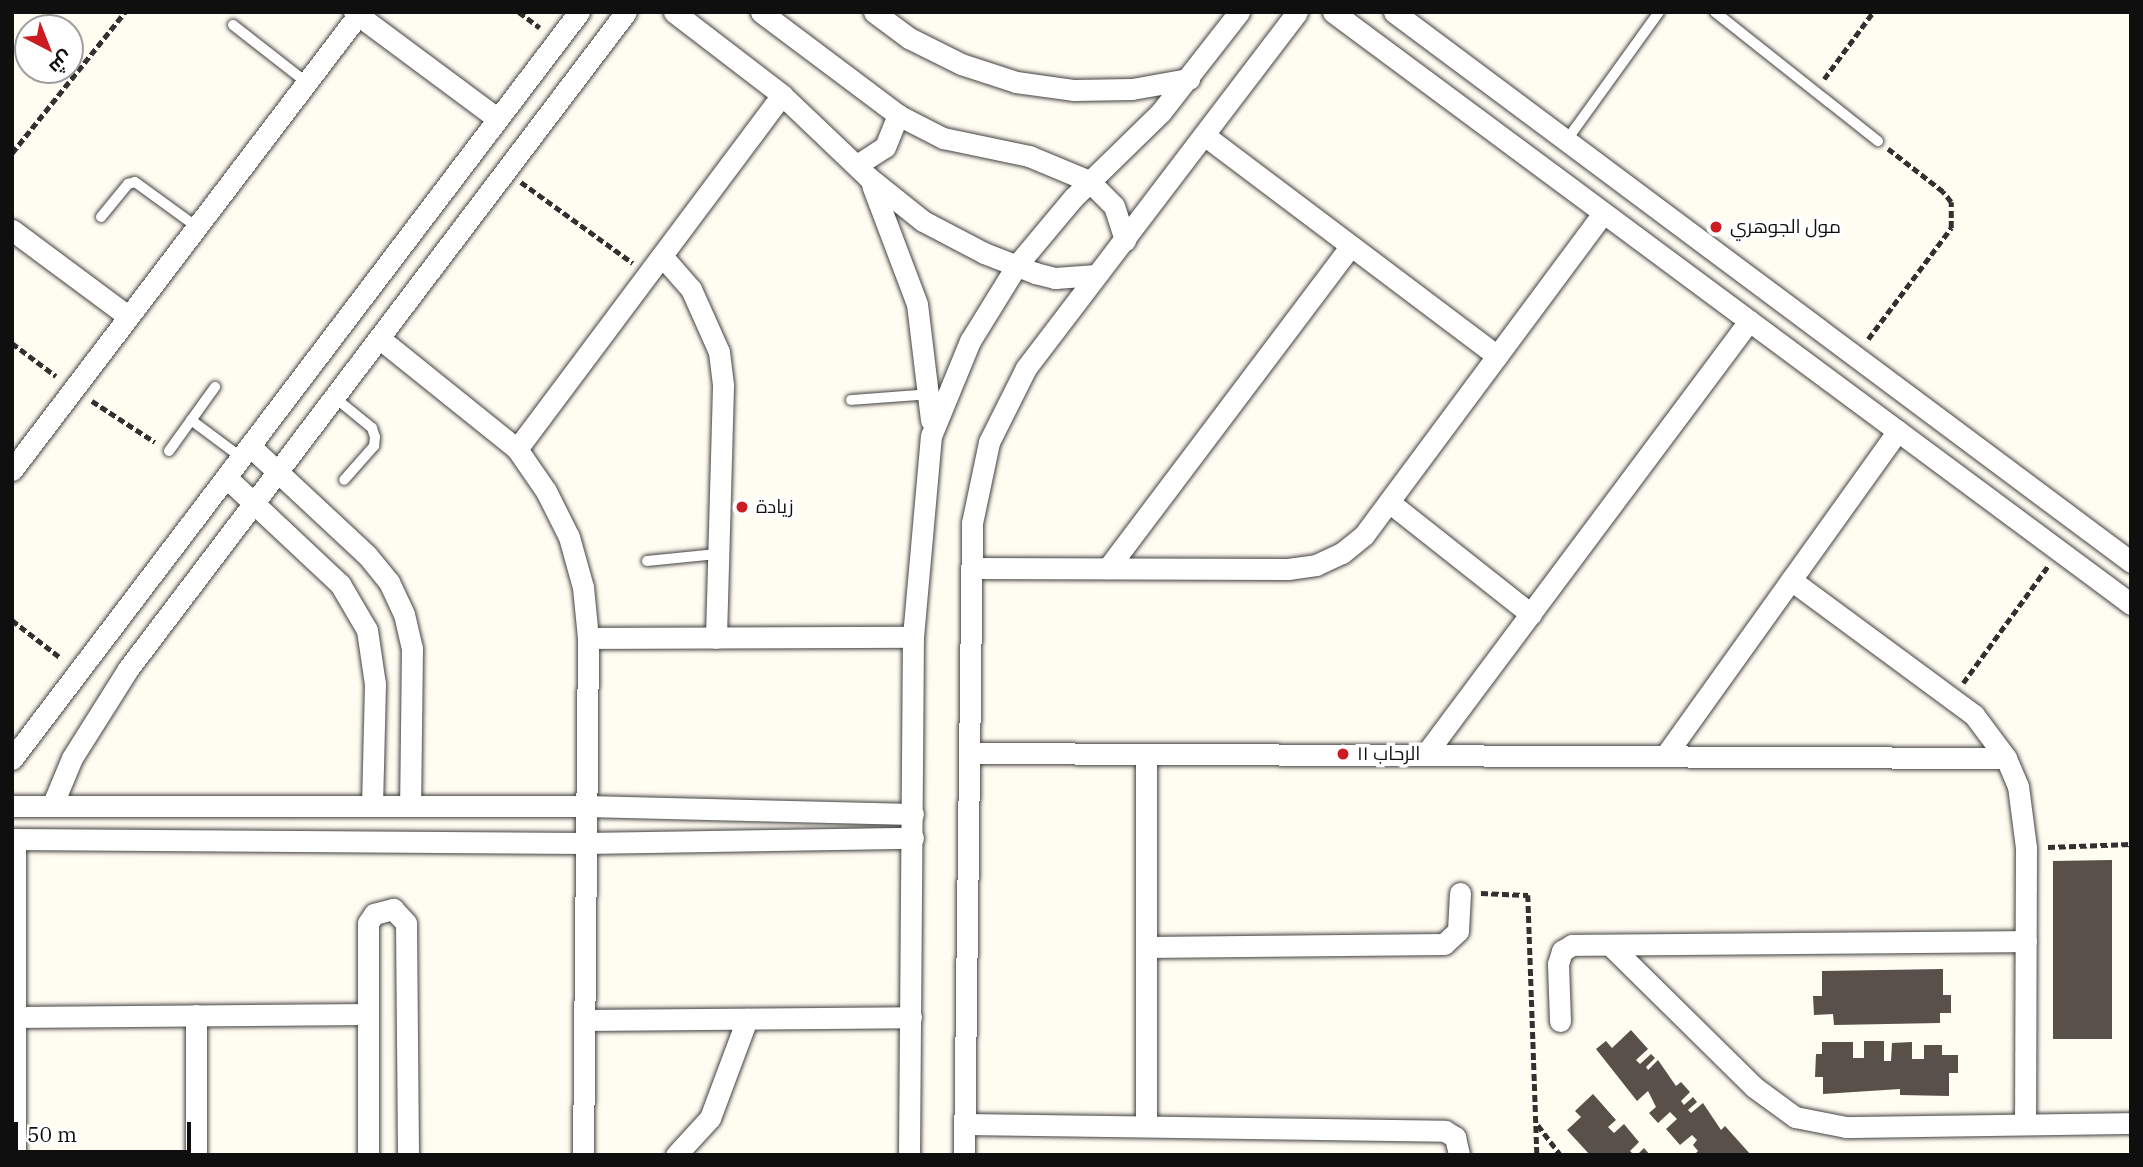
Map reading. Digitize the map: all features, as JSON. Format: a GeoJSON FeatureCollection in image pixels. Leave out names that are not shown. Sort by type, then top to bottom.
{"type":"FeatureCollection","features":[{"type":"Feature","properties":{"kind":"street"},"geometry":{"type":"LineString","coordinates":[[12,759],[81,673],[579,12]]}},
{"type":"Feature","properties":{"kind":"street"},"geometry":{"type":"LineString","coordinates":[[52,806],[98,712],[253,503],[626,12]]}},
{"type":"Feature","properties":{"kind":"street"},"geometry":{"type":"LineString","coordinates":[[674,12],[782,95],[863,171],[933,226],[1017,265],[1055,278],[1096,275]]}},
{"type":"Feature","properties":{"kind":"street"},"geometry":{"type":"LineString","coordinates":[[761,12],[898,115],[943,138],[1029,156],[1089,181],[1114,206],[1125,240]]}},
{"type":"Feature","properties":{"kind":"street"},"geometry":{"type":"LineString","coordinates":[[874,12],[909,38],[961,64],[1016,82],[1074,90],[1132,89],[1189,79]]}},
{"type":"Feature","properties":{"kind":"street"},"geometry":{"type":"LineString","coordinates":[[931,436],[970,341],[1017,265],[1089,181],[1161,112],[1239,12]]}},
{"type":"Feature","properties":{"kind":"street"},"geometry":{"type":"LineString","coordinates":[[964,1155],[971,568],[978,482],[1005,404],[1096,275],[1297,12]]}},
{"type":"Feature","properties":{"kind":"street"},"geometry":{"type":"LineString","coordinates":[[1333,12],[2131,604]]}},
{"type":"Feature","properties":{"kind":"street"},"geometry":{"type":"LineString","coordinates":[[1394,12],[2131,562]]}},
{"type":"Feature","properties":{"kind":"street"},"geometry":{"type":"LineString","coordinates":[[14,465],[356,14],[498,119]]}},
{"type":"Feature","properties":{"kind":"street"},"geometry":{"type":"LineString","coordinates":[[517,449],[782,95]]}},
{"type":"Feature","properties":{"kind":"street"},"geometry":{"type":"LineString","coordinates":[[863,171],[885,146],[898,115]]}},
{"type":"Feature","properties":{"kind":"street"},"geometry":{"type":"LineString","coordinates":[[1204,135],[1496,356]]}},
{"type":"Feature","properties":{"kind":"street"},"geometry":{"type":"LineString","coordinates":[[863,171],[904,261],[917,304],[930,394],[931,436],[913,638],[909,1155]]}},
{"type":"Feature","properties":{"kind":"street"},"geometry":{"type":"LineString","coordinates":[[971,568],[1288,569],[1316,565],[1342,553],[1364,535],[1603,213]]}},
{"type":"Feature","properties":{"kind":"street"},"geometry":{"type":"LineString","coordinates":[[12,230],[128,316]]}},
{"type":"Feature","properties":{"kind":"street"},"geometry":{"type":"LineString","coordinates":[[1108,568],[1351,246]]}},
{"type":"Feature","properties":{"kind":"street"},"geometry":{"type":"LineString","coordinates":[[662,256],[691,289],[719,352],[723,386],[716,638]]}},
{"type":"Feature","properties":{"kind":"street"},"geometry":{"type":"LineString","coordinates":[[1425,755],[1749,321]]}},
{"type":"Feature","properties":{"kind":"street"},"geometry":{"type":"LineString","coordinates":[[379,338],[517,449],[546,491],[569,537],[583,587],[588,638],[583,1155]]}},
{"type":"Feature","properties":{"kind":"street"},"geometry":{"type":"LineString","coordinates":[[1665,756],[1898,431]]}},
{"type":"Feature","properties":{"kind":"street"},"geometry":{"type":"LineString","coordinates":[[247,453],[278,472],[367,555],[388,582],[404,614],[412,648],[410,806]]}},
{"type":"Feature","properties":{"kind":"street"},"geometry":{"type":"LineString","coordinates":[[228,479],[340,584],[367,630],[375,684],[372,806]]}},
{"type":"Feature","properties":{"kind":"street"},"geometry":{"type":"LineString","coordinates":[[1389,502],[1531,614]]}},
{"type":"Feature","properties":{"kind":"street"},"geometry":{"type":"LineString","coordinates":[[1791,580],[1953,698],[1983,725],[2006,758],[2025,816],[2025,1124]]}},
{"type":"Feature","properties":{"kind":"street"},"geometry":{"type":"LineString","coordinates":[[588,638],[913,638]]}},
{"type":"Feature","properties":{"kind":"street"},"geometry":{"type":"LineString","coordinates":[[970,753],[2006,758]]}},
{"type":"Feature","properties":{"kind":"street"},"geometry":{"type":"LineString","coordinates":[[1146,754],[1146,1126]]}},
{"type":"Feature","properties":{"kind":"street"},"geometry":{"type":"LineString","coordinates":[[12,806],[585,806],[913,814]]}},
{"type":"Feature","properties":{"kind":"street"},"geometry":{"type":"LineString","coordinates":[[15,1155],[14,839],[585,843],[913,838]]}},
{"type":"Feature","properties":{"kind":"street"},"geometry":{"type":"LineString","coordinates":[[1146,947],[1444,944],[1458,932],[1461,893]]}},
{"type":"Feature","properties":{"kind":"street"},"geometry":{"type":"LineString","coordinates":[[368,1155],[368,923],[374,914],[393,909],[406,923],[408,1155]]}},
{"type":"Feature","properties":{"kind":"street"},"geometry":{"type":"LineString","coordinates":[[1560,1021],[1558,964],[1562,951],[1573,945],[2026,941]]}},
{"type":"Feature","properties":{"kind":"street"},"geometry":{"type":"LineString","coordinates":[[1610,945],[1754,1087],[1795,1117],[1846,1126],[2131,1123]]}},
{"type":"Feature","properties":{"kind":"street"},"geometry":{"type":"LineString","coordinates":[[15,1017],[368,1014]]}},
{"type":"Feature","properties":{"kind":"street"},"geometry":{"type":"LineString","coordinates":[[196,1015],[196,1155]]}},
{"type":"Feature","properties":{"kind":"street"},"geometry":{"type":"LineString","coordinates":[[584,1020],[911,1017]]}},
{"type":"Feature","properties":{"kind":"street"},"geometry":{"type":"LineString","coordinates":[[676,1155],[710,1118],[747,1019]]}},
{"type":"Feature","properties":{"kind":"street"},"geometry":{"type":"LineString","coordinates":[[965,1124],[1445,1130],[1455,1137],[1459,1155]]}},
{"type":"Feature","properties":{"kind":"lane"},"geometry":{"type":"LineString","coordinates":[[1566,141],[1659,12]]}},
{"type":"Feature","properties":{"kind":"lane"},"geometry":{"type":"LineString","coordinates":[[1715,12],[1878,141]]}},
{"type":"Feature","properties":{"kind":"lane"},"geometry":{"type":"LineString","coordinates":[[233,25],[306,82]]}},
{"type":"Feature","properties":{"kind":"lane"},"geometry":{"type":"LineString","coordinates":[[101,217],[128,184],[135,182],[197,227]]}},
{"type":"Feature","properties":{"kind":"lane"},"geometry":{"type":"LineString","coordinates":[[169,451],[215,387]]}},
{"type":"Feature","properties":{"kind":"lane"},"geometry":{"type":"LineString","coordinates":[[851,400],[930,394]]}},
{"type":"Feature","properties":{"kind":"lane"},"geometry":{"type":"LineString","coordinates":[[334,397],[372,428],[375,437],[374,446],[344,480]]}},
{"type":"Feature","properties":{"kind":"lane"},"geometry":{"type":"LineString","coordinates":[[191,420],[247,453]]}},
{"type":"Feature","properties":{"kind":"lane"},"geometry":{"type":"LineString","coordinates":[[647,561],[718,554]]}},
{"type":"Feature","properties":{"kind":"path"},"geometry":{"type":"LineString","coordinates":[[12,153],[125,12]]}},
{"type":"Feature","properties":{"kind":"path"},"geometry":{"type":"LineString","coordinates":[[1815,92],[1873,12]]}},
{"type":"Feature","properties":{"kind":"path"},"geometry":{"type":"LineString","coordinates":[[1855,356],[1951,228],[1951,202],[1943,192],[1878,141]]}},
{"type":"Feature","properties":{"kind":"path"},"geometry":{"type":"LineString","coordinates":[[505,170],[648,274]]}},
{"type":"Feature","properties":{"kind":"path"},"geometry":{"type":"LineString","coordinates":[[12,343],[74,389],[169,451]]}},
{"type":"Feature","properties":{"kind":"path"},"geometry":{"type":"LineString","coordinates":[[1953,698],[2059,551]]}},
{"type":"Feature","properties":{"kind":"path"},"geometry":{"type":"LineString","coordinates":[[12,620],[81,673]]}},
{"type":"Feature","properties":{"kind":"path"},"geometry":{"type":"LineString","coordinates":[[2026,848],[2131,844]]}},
{"type":"Feature","properties":{"kind":"path"},"geometry":{"type":"LineString","coordinates":[[1461,893],[1528,895],[1538,1155]]}},
{"type":"Feature","properties":{"kind":"path"},"geometry":{"type":"LineString","coordinates":[[1538,1125],[1561,1155]]}},
{"type":"Feature","properties":{"kind":"building"},"geometry":{"type":"Polygon","coordinates":[[[2112,860],[2112,1039],[2053,1039],[2053,861],[2112,860]]]}},
{"type":"Feature","properties":{"kind":"building"},"geometry":{"type":"Polygon","coordinates":[[[1943,969],[1943,995],[1951,995],[1951,1013],[1940,1013],[1940,1023],[1834,1025],[1833,1014],[1814,1015],[1813,996],[1822,996],[1822,971],[1943,969]]]}},
{"type":"Feature","properties":{"kind":"building"},"geometry":{"type":"Polygon","coordinates":[[[1631,1030],[1648,1049],[1636,1060],[1640,1064],[1651,1054],[1655,1058],[1646,1067],[1648,1070],[1658,1060],[1676,1086],[1681,1082],[1690,1092],[1681,1101],[1684,1105],[1693,1097],[1697,1102],[1688,1110],[1691,1113],[1703,1103],[1721,1130],[1725,1126],[1751,1155],[1694,1155],[1698,1151],[1693,1145],[1697,1140],[1692,1135],[1680,1145],[1666,1129],[1677,1119],[1670,1112],[1658,1123],[1649,1113],[1656,1107],[1648,1091],[1637,1101],[1596,1049],[1606,1041],[1612,1048],[1631,1030]]]}},
{"type":"Feature","properties":{"kind":"building"},"geometry":{"type":"Polygon","coordinates":[[[1864,1041],[1884,1041],[1884,1061],[1891,1061],[1892,1043],[1912,1042],[1912,1059],[1924,1059],[1924,1045],[1942,1045],[1942,1055],[1958,1055],[1958,1073],[1949,1073],[1949,1096],[1900,1095],[1900,1089],[1823,1094],[1823,1077],[1815,1077],[1816,1054],[1822,1054],[1822,1042],[1853,1042],[1853,1058],[1864,1058],[1864,1041]]]}},
{"type":"Feature","properties":{"kind":"building"},"geometry":{"type":"Polygon","coordinates":[[[1593,1094],[1616,1120],[1608,1127],[1614,1133],[1624,1124],[1639,1142],[1630,1151],[1634,1155],[1590,1155],[1567,1130],[1581,1117],[1575,1111],[1593,1094]]]}},
{"type":"Feature","properties":{"kind":"building"},"geometry":{"type":"Polygon","coordinates":[[[1644,1148],[1650,1155],[1637,1155],[1644,1148]]]}},
{"type":"Feature","properties":{"kind":"place","name":"مول الجوهري"},"geometry":{"type":"Point","coordinates":[1716,227]}},
{"type":"Feature","properties":{"kind":"place","name":"زيادة"},"geometry":{"type":"Point","coordinates":[742,507]}},
{"type":"Feature","properties":{"kind":"place","name":"الرحاب ١١"},"geometry":{"type":"Point","coordinates":[1343,754]}}]}
